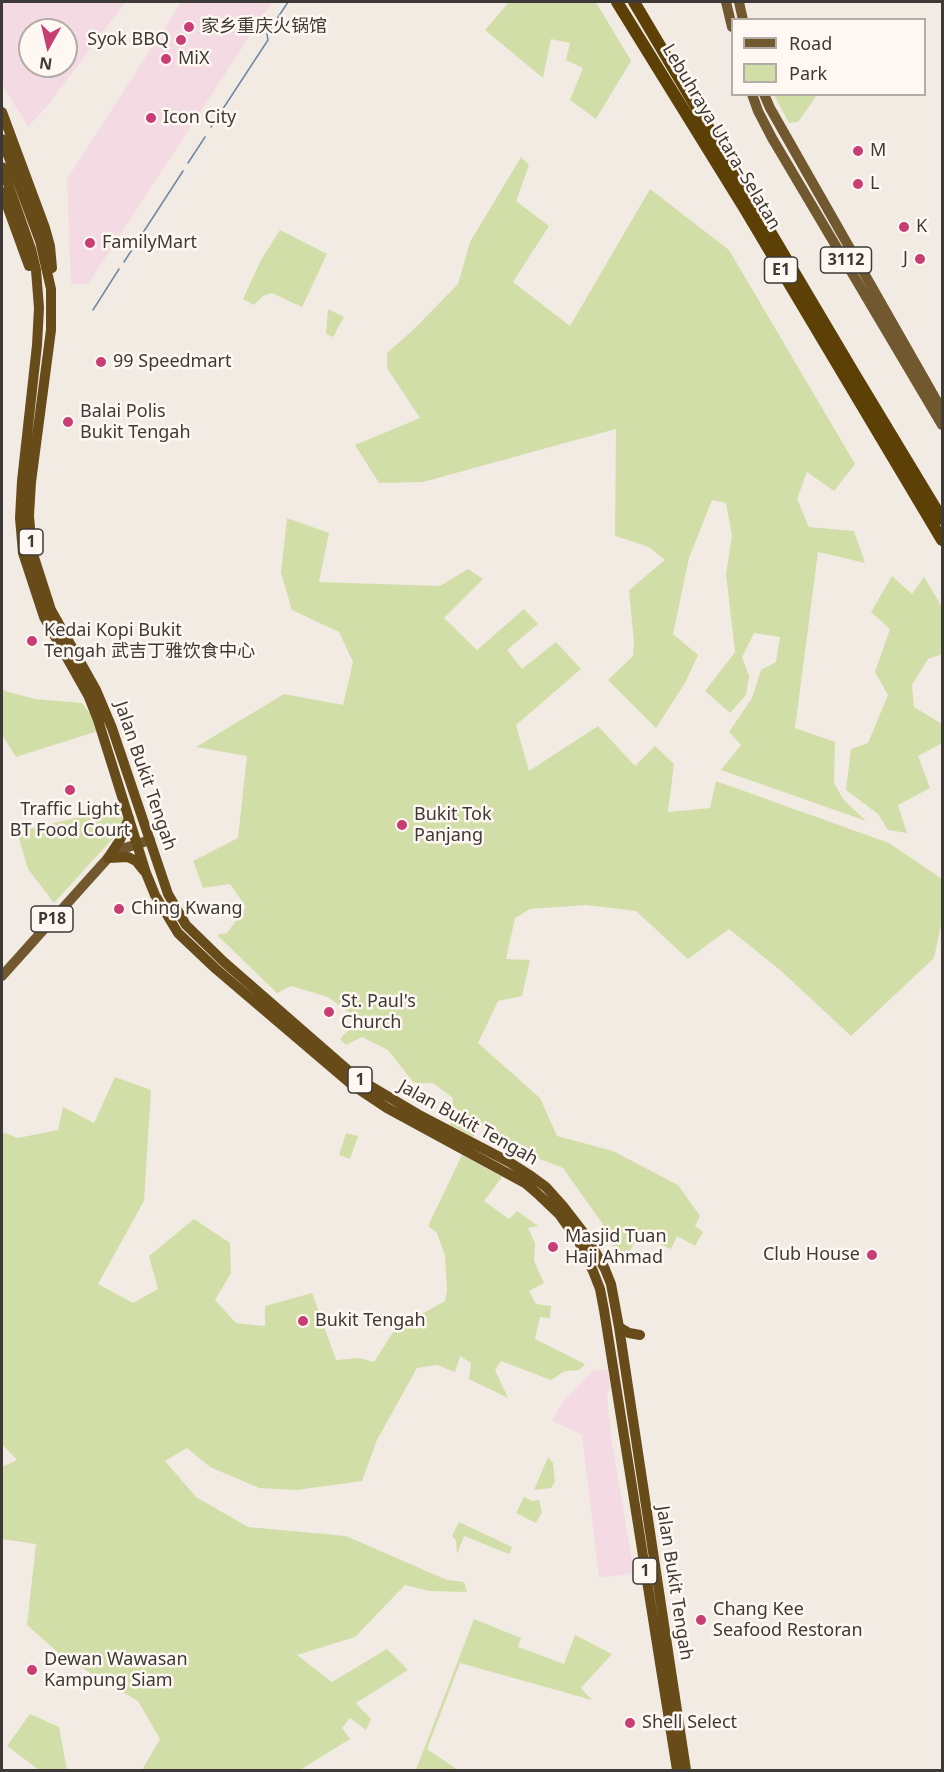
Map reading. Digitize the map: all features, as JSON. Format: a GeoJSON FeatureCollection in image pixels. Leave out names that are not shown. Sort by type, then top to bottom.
{"type":"FeatureCollection","features":[{"type":"Feature","properties":{"kind":"highway","name":"Lebuhraya Utara–Selatan"},"geometry":{"type":"LineString","coordinates":[[617,2],[745,209],[942,540]]}},
{"type":"Feature","properties":{"kind":"highway","name":"Lebuhraya Utara–Selatan"},"geometry":{"type":"LineString","coordinates":[[634,2],[942,519]]}},
{"type":"Feature","properties":{"kind":"highway"},"geometry":{"type":"LineString","coordinates":[[2,112],[50,246],[53,271],[51,289]]}},
{"type":"Feature","properties":{"kind":"highway","name":"Jalan Bukit Tengah"},"geometry":{"type":"LineString","coordinates":[[2,139],[6,168],[36,270],[39,325],[21,490],[20,518],[23,553],[44,617],[88,695],[155,895],[178,933],[216,969],[351,1084],[387,1108],[525,1184],[559,1214],[579,1242],[597,1280],[604,1310],[677,1770]]}},
{"type":"Feature","properties":{"kind":"highway","name":"Jalan Bukit Tengah"},"geometry":{"type":"LineString","coordinates":[[6,168],[40,241],[51,289],[51,330],[31,482],[29,516],[32,551],[51,610],[96,690],[112,728],[168,894],[186,925],[278,1010],[357,1078],[509,1162],[546,1187],[587,1237],[599,1257],[611,1284],[620,1327],[686,1770]]}},
{"type":"Feature","properties":{"kind":"highway"},"geometry":{"type":"LineString","coordinates":[[2,192],[36,286]]}},
{"type":"Feature","properties":{"kind":"highway"},"geometry":{"type":"LineString","coordinates":[[108,858],[120,840],[129,818]]}},
{"type":"Feature","properties":{"kind":"highway"},"geometry":{"type":"LineString","coordinates":[[108,858],[120,856],[132,859],[146,873]]}},
{"type":"Feature","properties":{"kind":"highway"},"geometry":{"type":"LineString","coordinates":[[620,1327],[629,1333],[640,1335]]}},
{"type":"Feature","properties":{"kind":"main road"},"geometry":{"type":"LineString","coordinates":[[726,2],[731,23]]}},
{"type":"Feature","properties":{"kind":"main road"},"geometry":{"type":"LineString","coordinates":[[739,2],[743,18]]}},
{"type":"Feature","properties":{"kind":"main road","name":"3112"},"geometry":{"type":"LineString","coordinates":[[753,96],[772,138],[942,425]]}},
{"type":"Feature","properties":{"kind":"main road","name":"3112"},"geometry":{"type":"LineString","coordinates":[[765,96],[942,410]]}},
{"type":"Feature","properties":{"kind":"main road","name":"P18"},"geometry":{"type":"LineString","coordinates":[[2,976],[108,858],[122,849],[150,840]]}},
{"type":"Feature","properties":{"kind":"shaded area"},"geometry":{"type":"Polygon","coordinates":[[[2,2],[126,2],[78,65],[78,18],[18,18],[18,78],[68,78],[28,127],[2,84],[2,2]]]}},
{"type":"Feature","properties":{"kind":"shaded area","name":"Icon City"},"geometry":{"type":"Polygon","coordinates":[[[181,2],[272,2],[88,284],[71,284],[67,179],[181,2]]]}},
{"type":"Feature","properties":{"kind":"shaded area"},"geometry":{"type":"Polygon","coordinates":[[[607,1369],[610,1386],[607,1398],[612,1442],[634,1573],[599,1578],[582,1435],[552,1421],[561,1404],[594,1370],[607,1369]]]}},
{"type":"Feature","properties":{"kind":"green space"},"geometry":{"type":"Polygon","coordinates":[[[509,2],[596,2],[631,61],[596,119],[570,100],[583,68],[566,60],[570,43],[551,39],[543,78],[485,30],[509,2]]]}},
{"type":"Feature","properties":{"kind":"green space"},"geometry":{"type":"Polygon","coordinates":[[[775,96],[816,96],[798,122],[789,123],[775,96]]]}},
{"type":"Feature","properties":{"kind":"green space"},"geometry":{"type":"Polygon","coordinates":[[[521,157],[529,165],[516,201],[549,226],[513,282],[570,326],[650,189],[729,250],[855,464],[834,491],[807,472],[797,499],[809,527],[854,531],[865,563],[818,552],[795,728],[835,742],[834,783],[843,799],[866,821],[721,770],[741,745],[729,732],[752,698],[761,670],[776,662],[780,637],[754,633],[742,657],[749,676],[746,695],[730,713],[705,691],[735,652],[726,574],[732,536],[726,503],[712,500],[689,558],[673,634],[698,655],[685,683],[656,728],[608,680],[633,656],[634,642],[629,590],[665,560],[649,547],[615,536],[616,429],[423,482],[379,483],[355,445],[420,418],[387,368],[387,353],[458,284],[470,242],[521,157]]]}},
{"type":"Feature","properties":{"kind":"green space"},"geometry":{"type":"Polygon","coordinates":[[[280,230],[327,254],[302,307],[272,293],[263,296],[254,305],[243,299],[261,260],[280,230]]]}},
{"type":"Feature","properties":{"kind":"green space"},"geometry":{"type":"Polygon","coordinates":[[[328,309],[344,317],[333,337],[326,334],[328,309]]]}},
{"type":"Feature","properties":{"kind":"green space"},"geometry":{"type":"Polygon","coordinates":[[[287,518],[329,533],[319,582],[440,586],[468,569],[483,579],[444,618],[477,650],[524,609],[538,624],[507,650],[522,669],[556,642],[581,669],[516,725],[529,771],[598,726],[635,766],[655,746],[674,764],[668,812],[710,808],[716,781],[889,843],[942,879],[942,920],[934,958],[851,1036],[780,970],[729,929],[688,959],[636,911],[586,905],[530,909],[515,918],[506,959],[530,960],[522,996],[498,1001],[478,1043],[540,1098],[557,1136],[613,1151],[678,1185],[700,1216],[695,1226],[703,1232],[695,1246],[677,1236],[671,1249],[639,1235],[622,1264],[602,1223],[563,1168],[517,1150],[480,1125],[473,1137],[450,1125],[453,1098],[433,1083],[414,1083],[388,1050],[362,1037],[346,1045],[340,1039],[355,1023],[351,1014],[328,997],[291,986],[277,993],[217,935],[227,933],[246,907],[230,884],[203,888],[193,861],[238,838],[247,756],[196,747],[284,694],[343,705],[353,662],[339,632],[292,610],[281,573],[287,518]]]}},
{"type":"Feature","properties":{"kind":"green space"},"geometry":{"type":"Polygon","coordinates":[[[892,576],[912,594],[924,577],[942,607],[942,654],[928,659],[912,685],[914,707],[942,724],[942,743],[918,756],[930,788],[898,805],[907,833],[888,830],[878,814],[846,790],[851,749],[868,743],[888,695],[875,672],[890,629],[871,612],[892,576]]]}},
{"type":"Feature","properties":{"kind":"green space"},"geometry":{"type":"Polygon","coordinates":[[[2,688],[5,691],[35,699],[82,703],[93,718],[98,731],[16,757],[2,735],[2,688]]]}},
{"type":"Feature","properties":{"kind":"green space"},"geometry":{"type":"Polygon","coordinates":[[[120,807],[123,819],[114,837],[54,903],[28,869],[17,832],[120,807]]]}},
{"type":"Feature","properties":{"kind":"green space"},"geometry":{"type":"Polygon","coordinates":[[[115,1077],[151,1090],[144,1201],[98,1284],[133,1303],[158,1289],[149,1256],[194,1219],[230,1243],[231,1273],[215,1300],[236,1323],[265,1326],[265,1306],[312,1293],[336,1360],[359,1358],[374,1362],[397,1326],[445,1301],[447,1291],[445,1256],[437,1233],[428,1226],[462,1155],[502,1177],[484,1201],[509,1219],[517,1211],[538,1226],[528,1228],[535,1243],[534,1261],[544,1283],[529,1291],[536,1304],[551,1306],[550,1318],[540,1317],[535,1339],[585,1364],[579,1370],[565,1371],[551,1380],[501,1361],[495,1370],[508,1398],[469,1379],[471,1363],[460,1356],[455,1372],[437,1365],[417,1368],[377,1440],[362,1481],[297,1490],[259,1488],[210,1467],[187,1448],[165,1461],[196,1497],[248,1527],[346,1536],[447,1580],[464,1582],[467,1592],[430,1591],[405,1585],[355,1637],[297,1655],[332,1682],[387,1649],[408,1670],[356,1703],[371,1719],[366,1730],[350,1718],[342,1728],[350,1739],[300,1770],[142,1770],[160,1739],[138,1701],[62,1656],[27,1625],[36,1544],[2,1539],[2,1467],[17,1460],[2,1444],[2,1132],[18,1138],[58,1130],[63,1107],[94,1123],[115,1077]]]}},
{"type":"Feature","properties":{"kind":"green space"},"geometry":{"type":"Polygon","coordinates":[[[346,1133],[358,1136],[350,1159],[339,1155],[346,1133]]]}},
{"type":"Feature","properties":{"kind":"green space"},"geometry":{"type":"Polygon","coordinates":[[[548,1457],[553,1463],[555,1482],[551,1488],[534,1490],[548,1457]]]}},
{"type":"Feature","properties":{"kind":"green space"},"geometry":{"type":"Polygon","coordinates":[[[524,1497],[533,1501],[539,1500],[542,1512],[536,1523],[516,1513],[524,1497]]]}},
{"type":"Feature","properties":{"kind":"green space"},"geometry":{"type":"Polygon","coordinates":[[[459,1522],[512,1547],[509,1554],[464,1536],[457,1554],[456,1541],[452,1536],[459,1522]]]}},
{"type":"Feature","properties":{"kind":"green space"},"geometry":{"type":"Polygon","coordinates":[[[474,1619],[521,1638],[518,1647],[564,1664],[575,1635],[612,1654],[581,1688],[592,1700],[460,1663],[427,1749],[458,1770],[416,1770],[474,1619]]]}},
{"type":"Feature","properties":{"kind":"green space"},"geometry":{"type":"Polygon","coordinates":[[[30,1714],[59,1727],[67,1770],[39,1770],[7,1746],[30,1714]]]}},
{"type":"Feature","properties":{"kind":"waterway"},"geometry":{"type":"LineString","coordinates":[[211,127],[268,40],[267,34],[288,2]]}},
{"type":"Feature","properties":{"kind":"waterway"},"geometry":{"type":"LineString","coordinates":[[188,163],[205,137]]}},
{"type":"Feature","properties":{"kind":"waterway"},"geometry":{"type":"LineString","coordinates":[[124,262],[183,171]]}},
{"type":"Feature","properties":{"kind":"waterway"},"geometry":{"type":"LineString","coordinates":[[93,310],[119,269]]}},
{"type":"Feature","properties":{"kind":"place","name":"家乡重庆火锅馆"},"geometry":{"type":"Point","coordinates":[189,27]}},
{"type":"Feature","properties":{"kind":"place","name":"Syok BBQ"},"geometry":{"type":"Point","coordinates":[181,40]}},
{"type":"Feature","properties":{"kind":"place","name":"MiX"},"geometry":{"type":"Point","coordinates":[166,59]}},
{"type":"Feature","properties":{"kind":"place","name":"Icon City"},"geometry":{"type":"Point","coordinates":[151,118]}},
{"type":"Feature","properties":{"kind":"place","name":"M"},"geometry":{"type":"Point","coordinates":[858,151]}},
{"type":"Feature","properties":{"kind":"place","name":"L"},"geometry":{"type":"Point","coordinates":[858,184]}},
{"type":"Feature","properties":{"kind":"place","name":"K"},"geometry":{"type":"Point","coordinates":[904,227]}},
{"type":"Feature","properties":{"kind":"place","name":"FamilyMart"},"geometry":{"type":"Point","coordinates":[90,243]}},
{"type":"Feature","properties":{"kind":"place","name":"J"},"geometry":{"type":"Point","coordinates":[920,259]}},
{"type":"Feature","properties":{"kind":"place","name":"99 Speedmart"},"geometry":{"type":"Point","coordinates":[101,362]}},
{"type":"Feature","properties":{"kind":"place","name":"Balai Polis Bukit Tengah"},"geometry":{"type":"Point","coordinates":[68,422]}},
{"type":"Feature","properties":{"kind":"place","name":"Kedai Kopi Bukit Tengah 武吉丁雅饮食中心"},"geometry":{"type":"Point","coordinates":[32,641]}},
{"type":"Feature","properties":{"kind":"place","name":"Traffic Light BT Food Court"},"geometry":{"type":"Point","coordinates":[70,790]}},
{"type":"Feature","properties":{"kind":"place","name":"Bukit Tok Panjang"},"geometry":{"type":"Point","coordinates":[402,825]}},
{"type":"Feature","properties":{"kind":"place","name":"Ching Kwang"},"geometry":{"type":"Point","coordinates":[119,909]}},
{"type":"Feature","properties":{"kind":"place","name":"St. Paul's Church"},"geometry":{"type":"Point","coordinates":[329,1012]}},
{"type":"Feature","properties":{"kind":"place","name":"Masjid Tuan Haji Ahmad"},"geometry":{"type":"Point","coordinates":[553,1247]}},
{"type":"Feature","properties":{"kind":"place","name":"Club House"},"geometry":{"type":"Point","coordinates":[872,1255]}},
{"type":"Feature","properties":{"kind":"place","name":"Bukit Tengah"},"geometry":{"type":"Point","coordinates":[303,1321]}},
{"type":"Feature","properties":{"kind":"place","name":"Chang Kee Seafood Restoran"},"geometry":{"type":"Point","coordinates":[701,1620]}},
{"type":"Feature","properties":{"kind":"place","name":"Dewan Wawasan Kampung Siam"},"geometry":{"type":"Point","coordinates":[32,1670]}},
{"type":"Feature","properties":{"kind":"place","name":"Shell Select"},"geometry":{"type":"Point","coordinates":[630,1723]}}]}
